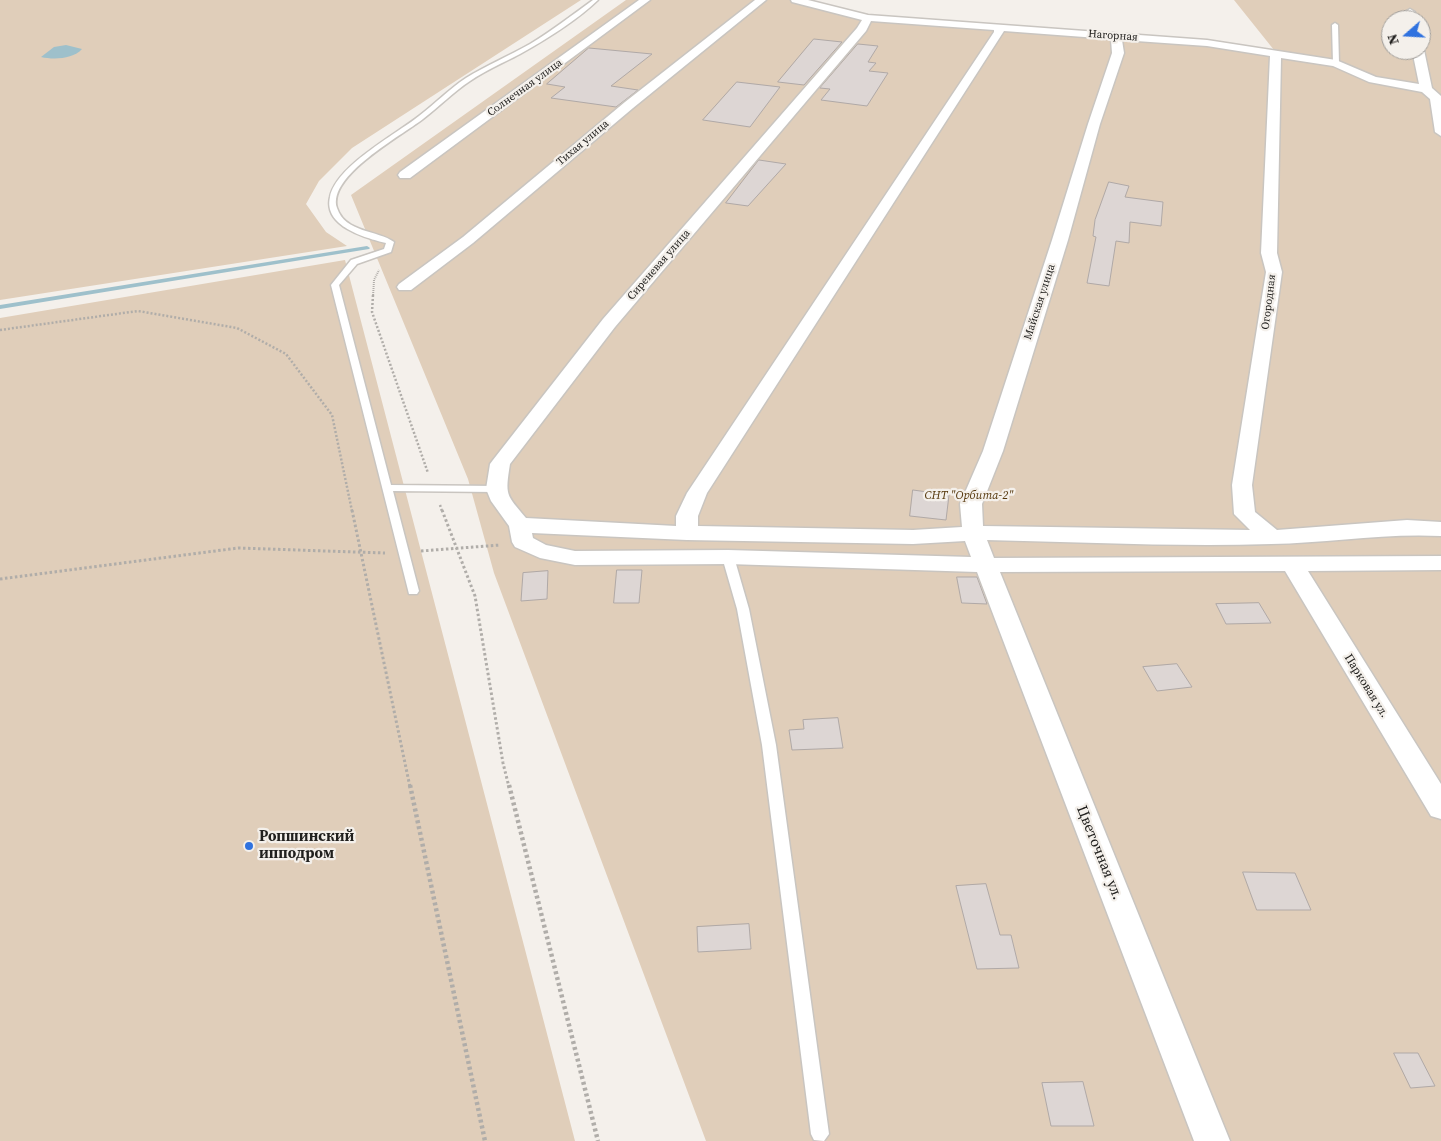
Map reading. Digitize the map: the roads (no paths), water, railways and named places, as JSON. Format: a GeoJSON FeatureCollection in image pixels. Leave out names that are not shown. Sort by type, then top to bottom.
{"type":"FeatureCollection","features":[{"type":"Feature","properties":{"kind":"street","name":"Солнечная улица"},"geometry":{"type":"LineString","coordinates":[[405,175],[645,0]]}},
{"type":"Feature","properties":{"kind":"street","name":"Тихая улица"},"geometry":{"type":"LineString","coordinates":[[405,287],[468,240],[629,105],[761,0]]}},
{"type":"Feature","properties":{"kind":"street","name":"Нагорная"},"geometry":{"type":"LineString","coordinates":[[796,0],[868,18],[1207,42],[1336,63],[1373,80],[1426,90]]}},
{"type":"Feature","properties":{"kind":"street","name":"Сиреневая улица"},"geometry":{"type":"LineString","coordinates":[[496,489],[500,464],[609,323],[862,29],[868,18]]}},
{"type":"Feature","properties":{"kind":"street"},"geometry":{"type":"LineString","coordinates":[[687,533],[687,516],[697,493],[999,32],[999,29],[996,27]]}},
{"type":"Feature","properties":{"kind":"street","name":"Майская улица"},"geometry":{"type":"LineString","coordinates":[[985,565],[973,533],[971,504],[993,451],[1031,326],[1060,240],[1094,124],[1118,53],[1116,37]]}},
{"type":"Feature","properties":{"kind":"street","name":"Огородная"},"geometry":{"type":"LineString","coordinates":[[1272,537],[1245,514],[1242,485],[1274,272],[1269,253],[1276,54]]}},
{"type":"Feature","properties":{"kind":"street"},"geometry":{"type":"LineString","coordinates":[[1420,60],[1426,90],[1436,98],[1441,132]]}},
{"type":"Feature","properties":{"kind":"street"},"geometry":{"type":"LineString","coordinates":[[496,489],[521,534],[540,551],[575,558],[728,557],[985,565],[1441,563]]}},
{"type":"Feature","properties":{"kind":"street"},"geometry":{"type":"LineString","coordinates":[[521,534],[638,532],[913,537],[973,533],[1150,537],[1272,537],[1407,527],[1441,529]]}},
{"type":"Feature","properties":{"kind":"street","name":"Парковая ул."},"geometry":{"type":"LineString","coordinates":[[1292,564],[1441,808]]}},
{"type":"Feature","properties":{"kind":"street","name":"Цветочная ул."},"geometry":{"type":"LineString","coordinates":[[985,565],[1212,1141]]}},
{"type":"Feature","properties":{"kind":"lane"},"geometry":{"type":"LineString","coordinates":[[413,591],[334,284],[354,262],[388,250],[390,242],[350,228],[335,212],[332,197],[342,178],[372,152],[419,119],[468,80],[543,38],[596,0]]}},
{"type":"Feature","properties":{"kind":"lane"},"geometry":{"type":"LineString","coordinates":[[1335,25],[1336,63]]}},
{"type":"Feature","properties":{"kind":"lane"},"geometry":{"type":"LineString","coordinates":[[387,488],[496,489]]}},
{"type":"Feature","properties":{"kind":"lane"},"geometry":{"type":"LineString","coordinates":[[728,557],[743,609],[769,745],[820,1134]]}},
{"type":"Feature","properties":{"kind":"water"},"geometry":{"type":"Polygon","coordinates":[[[66,45],[82,49],[74,55],[63,58],[41,57],[54,47],[66,45]]]}},
{"type":"Feature","properties":{"kind":"waterway"},"geometry":{"type":"LineString","coordinates":[[0,307],[367,248]]}},
{"type":"Feature","properties":{"kind":"place","name":"Ропшинский ипподром"},"geometry":{"type":"Point","coordinates":[249,846]}},
{"type":"Feature","properties":{"kind":"park label","name":"СНТ \"Орбита-2\""},"geometry":{"type":"Point","coordinates":[969,496]}}]}
